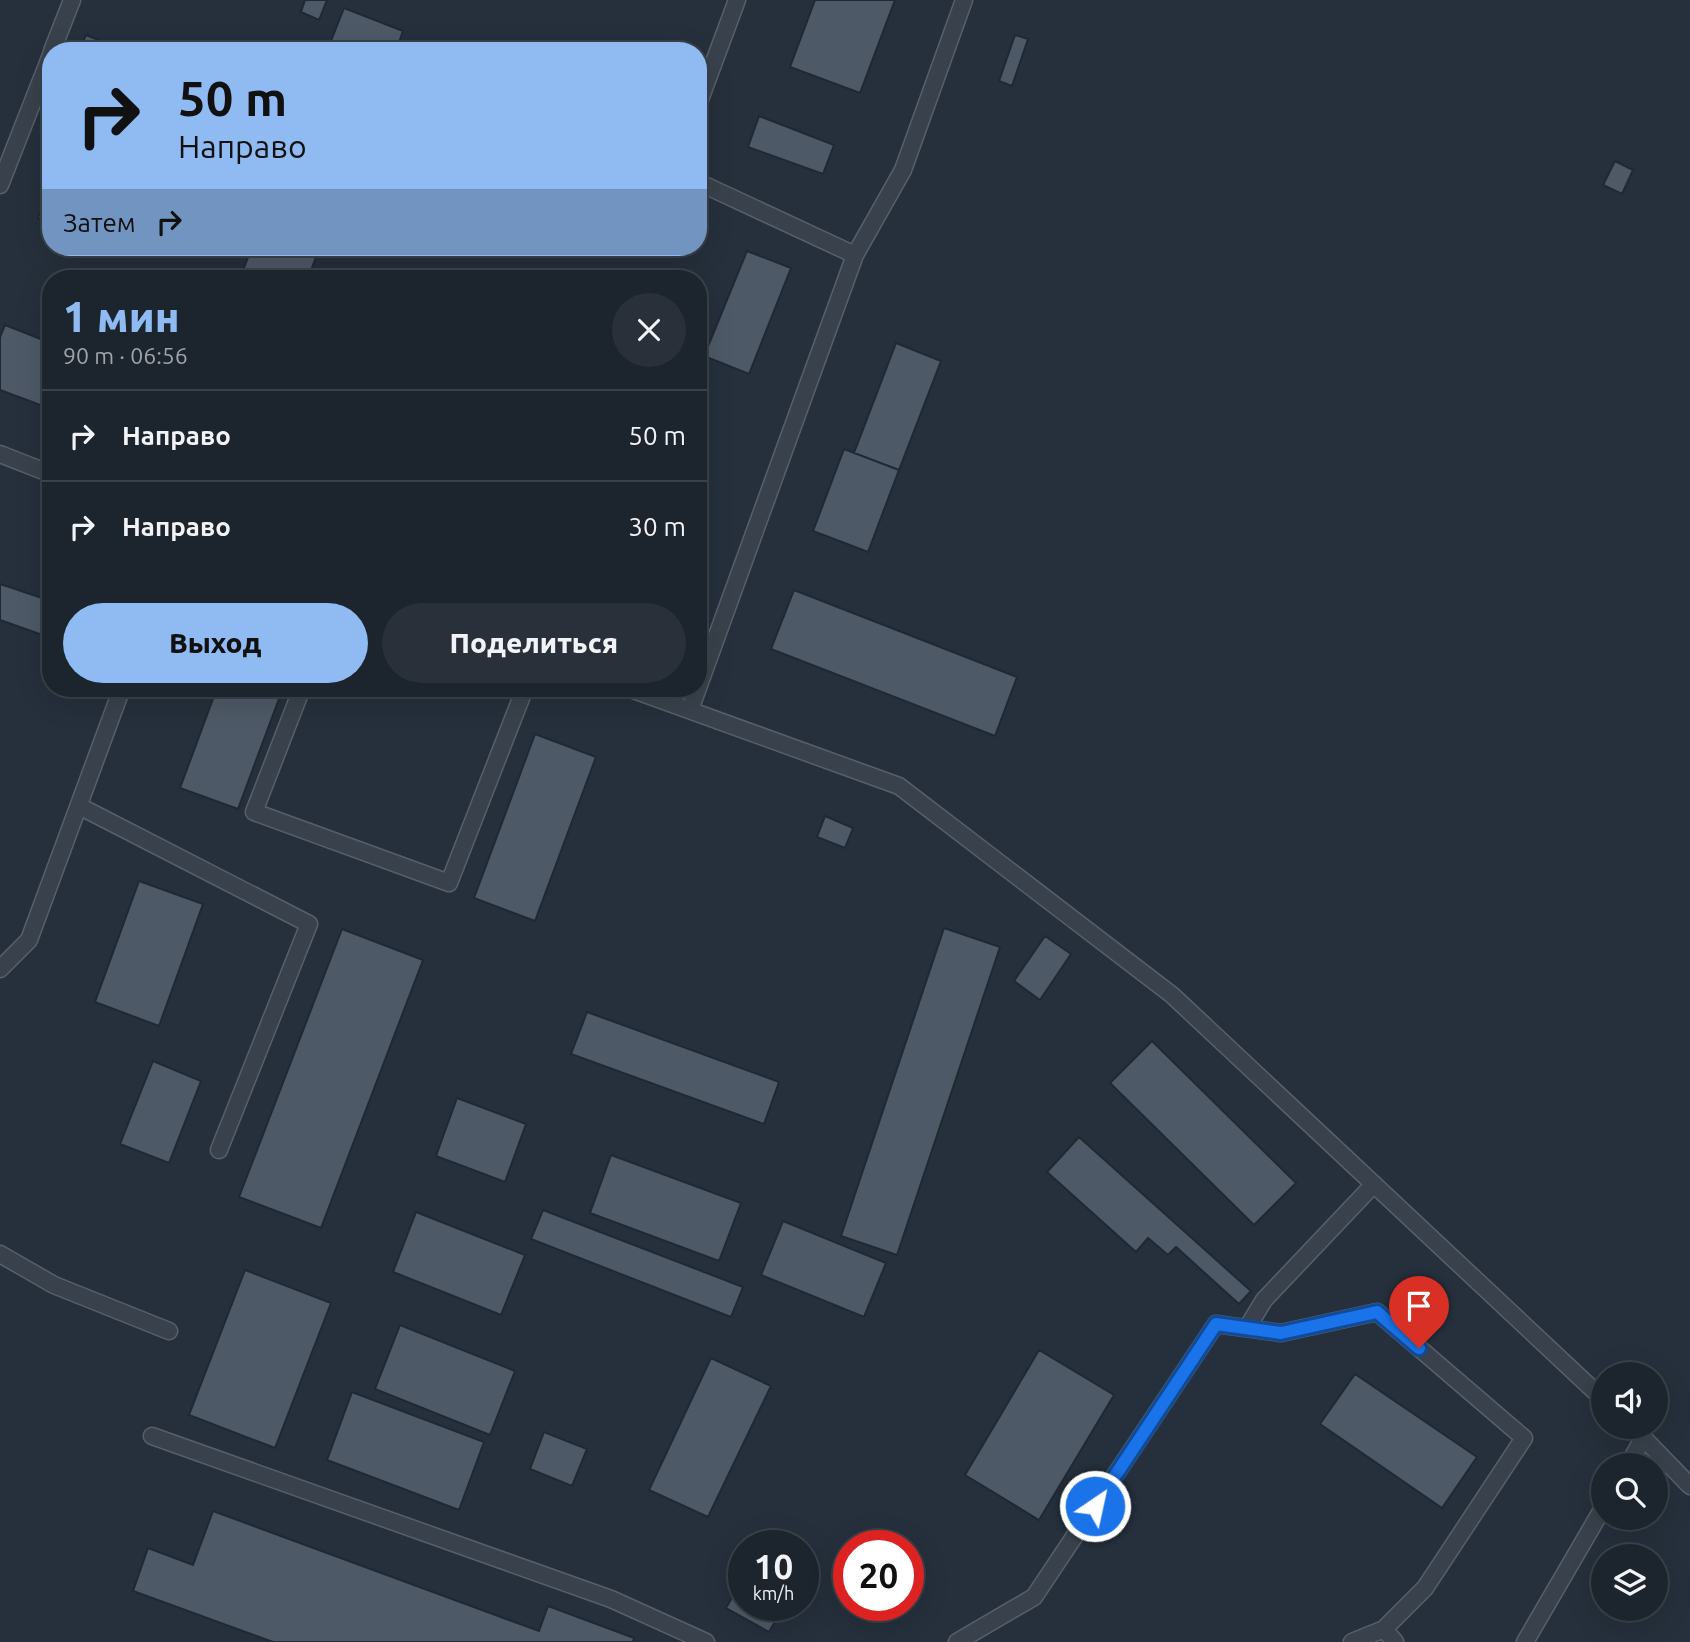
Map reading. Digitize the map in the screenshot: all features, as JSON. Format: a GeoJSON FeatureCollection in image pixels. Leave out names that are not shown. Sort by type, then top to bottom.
{"type":"FeatureCollection","features":[{"type":"Feature","properties":{"kind":"lane"},"geometry":{"type":"LineString","coordinates":[[56,42],[72,0]]}},
{"type":"Feature","properties":{"kind":"lane"},"geometry":{"type":"LineString","coordinates":[[707,81],[737,0]]}},
{"type":"Feature","properties":{"kind":"lane"},"geometry":{"type":"LineString","coordinates":[[707,663],[855,255],[903,170],[964,0]]}},
{"type":"Feature","properties":{"kind":"lane"},"geometry":{"type":"LineString","coordinates":[[0,185],[42,78]]}},
{"type":"Feature","properties":{"kind":"lane"},"geometry":{"type":"LineString","coordinates":[[707,186],[855,255]]}},
{"type":"Feature","properties":{"kind":"lane"},"geometry":{"type":"LineString","coordinates":[[0,454],[42,470]]}},
{"type":"Feature","properties":{"kind":"lane"},"geometry":{"type":"LineString","coordinates":[[0,969],[29,940],[119,697]]}},
{"type":"Feature","properties":{"kind":"lane"},"geometry":{"type":"LineString","coordinates":[[299,697],[254,813],[449,883],[521,697]]}},
{"type":"Feature","properties":{"kind":"lane"},"geometry":{"type":"LineString","coordinates":[[653,697],[899,786],[1172,995],[1591,1388]]}},
{"type":"Feature","properties":{"kind":"lane"},"geometry":{"type":"LineString","coordinates":[[690,710],[695,697]]}},
{"type":"Feature","properties":{"kind":"lane"},"geometry":{"type":"LineString","coordinates":[[79,806],[309,924],[219,1150]]}},
{"type":"Feature","properties":{"kind":"lane"},"geometry":{"type":"LineString","coordinates":[[1247,1328],[1264,1300],[1374,1184]]}},
{"type":"Feature","properties":{"kind":"lane"},"geometry":{"type":"LineString","coordinates":[[0,1254],[54,1285],[169,1331]]}},
{"type":"Feature","properties":{"kind":"lane"},"geometry":{"type":"LineString","coordinates":[[957,1642],[1034,1597],[1216,1324],[1281,1333],[1377,1312],[1524,1438],[1425,1588],[1384,1629],[1352,1642]]}},
{"type":"Feature","properties":{"kind":"lane"},"geometry":{"type":"LineString","coordinates":[[152,1436],[611,1599],[706,1642]]}},
{"type":"Feature","properties":{"kind":"lane"},"geometry":{"type":"LineString","coordinates":[[1645,1439],[1690,1486]]}},
{"type":"Feature","properties":{"kind":"lane"},"geometry":{"type":"LineString","coordinates":[[1525,1642],[1591,1529]]}},
{"type":"Feature","properties":{"kind":"lane"},"geometry":{"type":"LineString","coordinates":[[1384,1629],[1395,1642]]}},
{"type":"Feature","properties":{"kind":"building"},"geometry":{"type":"Polygon","coordinates":[[[305,0],[327,0],[319,20],[301,12],[305,0]]]}},
{"type":"Feature","properties":{"kind":"building"},"geometry":{"type":"Polygon","coordinates":[[[815,0],[895,0],[860,93],[790,67],[815,0]]]}},
{"type":"Feature","properties":{"kind":"building"},"geometry":{"type":"Polygon","coordinates":[[[344,8],[403,31],[399,42],[331,42],[344,8]]]}},
{"type":"Feature","properties":{"kind":"building"},"geometry":{"type":"Polygon","coordinates":[[[86,35],[104,42],[83,42],[86,35]]]}},
{"type":"Feature","properties":{"kind":"building"},"geometry":{"type":"Polygon","coordinates":[[[1015,35],[1028,39],[1012,86],[999,81],[1015,35]]]}},
{"type":"Feature","properties":{"kind":"building"},"geometry":{"type":"Polygon","coordinates":[[[759,116],[834,145],[823,174],[748,147],[759,116]]]}},
{"type":"Feature","properties":{"kind":"building"},"geometry":{"type":"Polygon","coordinates":[[[1615,161],[1633,170],[1622,194],[1603,185],[1615,161]]]}},
{"type":"Feature","properties":{"kind":"building"},"geometry":{"type":"Polygon","coordinates":[[[747,251],[791,268],[749,374],[707,357],[707,349],[747,251]]]}},
{"type":"Feature","properties":{"kind":"building"},"geometry":{"type":"Polygon","coordinates":[[[249,256],[317,256],[311,270],[243,270],[249,256]]]}},
{"type":"Feature","properties":{"kind":"building"},"geometry":{"type":"Polygon","coordinates":[[[5,325],[42,339],[42,406],[0,390],[0,337],[5,325]]]}},
{"type":"Feature","properties":{"kind":"building"},"geometry":{"type":"Polygon","coordinates":[[[896,343],[941,361],[899,470],[854,453],[896,343]]]}},
{"type":"Feature","properties":{"kind":"building"},"geometry":{"type":"Polygon","coordinates":[[[844,449],[899,470],[868,552],[813,531],[844,449]]]}},
{"type":"Feature","properties":{"kind":"building"},"geometry":{"type":"Polygon","coordinates":[[[0,584],[42,598],[42,635],[0,620],[0,584]]]}},
{"type":"Feature","properties":{"kind":"building"},"geometry":{"type":"Polygon","coordinates":[[[794,590],[1017,677],[995,736],[771,649],[794,590]]]}},
{"type":"Feature","properties":{"kind":"building"},"geometry":{"type":"Polygon","coordinates":[[[214,697],[280,697],[238,809],[180,788],[214,697]]]}},
{"type":"Feature","properties":{"kind":"building"},"geometry":{"type":"Polygon","coordinates":[[[535,734],[596,757],[535,921],[474,898],[535,734]]]}},
{"type":"Feature","properties":{"kind":"building"},"geometry":{"type":"Polygon","coordinates":[[[825,816],[853,828],[845,848],[817,837],[825,816]]]}},
{"type":"Feature","properties":{"kind":"building"},"geometry":{"type":"Polygon","coordinates":[[[139,881],[203,904],[159,1026],[95,1002],[139,881]]]}},
{"type":"Feature","properties":{"kind":"building"},"geometry":{"type":"Polygon","coordinates":[[[944,928],[1000,947],[897,1255],[841,1236],[944,928]]]}},
{"type":"Feature","properties":{"kind":"building"},"geometry":{"type":"Polygon","coordinates":[[[342,929],[423,960],[321,1228],[239,1197],[342,929]]]}},
{"type":"Feature","properties":{"kind":"building"},"geometry":{"type":"Polygon","coordinates":[[[1045,936],[1071,954],[1040,1000],[1014,981],[1045,936]]]}},
{"type":"Feature","properties":{"kind":"building"},"geometry":{"type":"Polygon","coordinates":[[[587,1012],[779,1082],[764,1124],[571,1054],[587,1012]]]}},
{"type":"Feature","properties":{"kind":"building"},"geometry":{"type":"Polygon","coordinates":[[[1152,1041],[1296,1183],[1254,1225],[1110,1083],[1152,1041]]]}},
{"type":"Feature","properties":{"kind":"building"},"geometry":{"type":"Polygon","coordinates":[[[153,1061],[201,1081],[169,1163],[120,1144],[153,1061]]]}},
{"type":"Feature","properties":{"kind":"building"},"geometry":{"type":"Polygon","coordinates":[[[457,1098],[526,1124],[505,1182],[436,1156],[457,1098]]]}},
{"type":"Feature","properties":{"kind":"building"},"geometry":{"type":"Polygon","coordinates":[[[1079,1137],[1251,1291],[1239,1304],[1176,1247],[1168,1255],[1148,1238],[1136,1252],[1047,1172],[1079,1137]]]}},
{"type":"Feature","properties":{"kind":"building"},"geometry":{"type":"Polygon","coordinates":[[[611,1155],[741,1203],[719,1261],[590,1213],[611,1155]]]}},
{"type":"Feature","properties":{"kind":"building"},"geometry":{"type":"Polygon","coordinates":[[[543,1210],[743,1287],[731,1317],[531,1239],[543,1210]]]}},
{"type":"Feature","properties":{"kind":"building"},"geometry":{"type":"Polygon","coordinates":[[[416,1212],[525,1255],[501,1315],[393,1272],[416,1212]]]}},
{"type":"Feature","properties":{"kind":"building"},"geometry":{"type":"Polygon","coordinates":[[[783,1221],[886,1263],[864,1317],[761,1275],[783,1221]]]}},
{"type":"Feature","properties":{"kind":"building"},"geometry":{"type":"Polygon","coordinates":[[[245,1270],[331,1303],[275,1448],[189,1415],[245,1270]]]}},
{"type":"Feature","properties":{"kind":"building"},"geometry":{"type":"Polygon","coordinates":[[[400,1325],[515,1371],[490,1435],[375,1389],[400,1325]]]}},
{"type":"Feature","properties":{"kind":"building"},"geometry":{"type":"Polygon","coordinates":[[[1039,1350],[1114,1395],[1039,1520],[965,1475],[1039,1350]]]}},
{"type":"Feature","properties":{"kind":"building"},"geometry":{"type":"Polygon","coordinates":[[[711,1358],[771,1386],[708,1517],[649,1490],[711,1358]]]}},
{"type":"Feature","properties":{"kind":"building"},"geometry":{"type":"Polygon","coordinates":[[[1355,1374],[1477,1457],[1442,1508],[1320,1424],[1355,1374]]]}},
{"type":"Feature","properties":{"kind":"building"},"geometry":{"type":"Polygon","coordinates":[[[352,1392],[484,1442],[459,1510],[327,1460],[352,1392]]]}},
{"type":"Feature","properties":{"kind":"building"},"geometry":{"type":"Polygon","coordinates":[[[544,1432],[587,1449],[572,1486],[530,1469],[544,1432]]]}},
{"type":"Feature","properties":{"kind":"building"},"geometry":{"type":"Polygon","coordinates":[[[213,1511],[539,1631],[548,1606],[634,1638],[633,1642],[273,1642],[133,1591],[148,1548],[193,1565],[213,1511]]]}},
{"type":"Feature","properties":{"kind":"building"},"geometry":{"type":"Polygon","coordinates":[[[749,1621],[775,1621],[769,1632],[749,1621]]]}},
{"type":"Feature","properties":{"kind":"route"},"geometry":{"type":"LineString","coordinates":[[1095,1506],[1216,1324],[1281,1333],[1377,1312],[1419,1348]]}}]}
